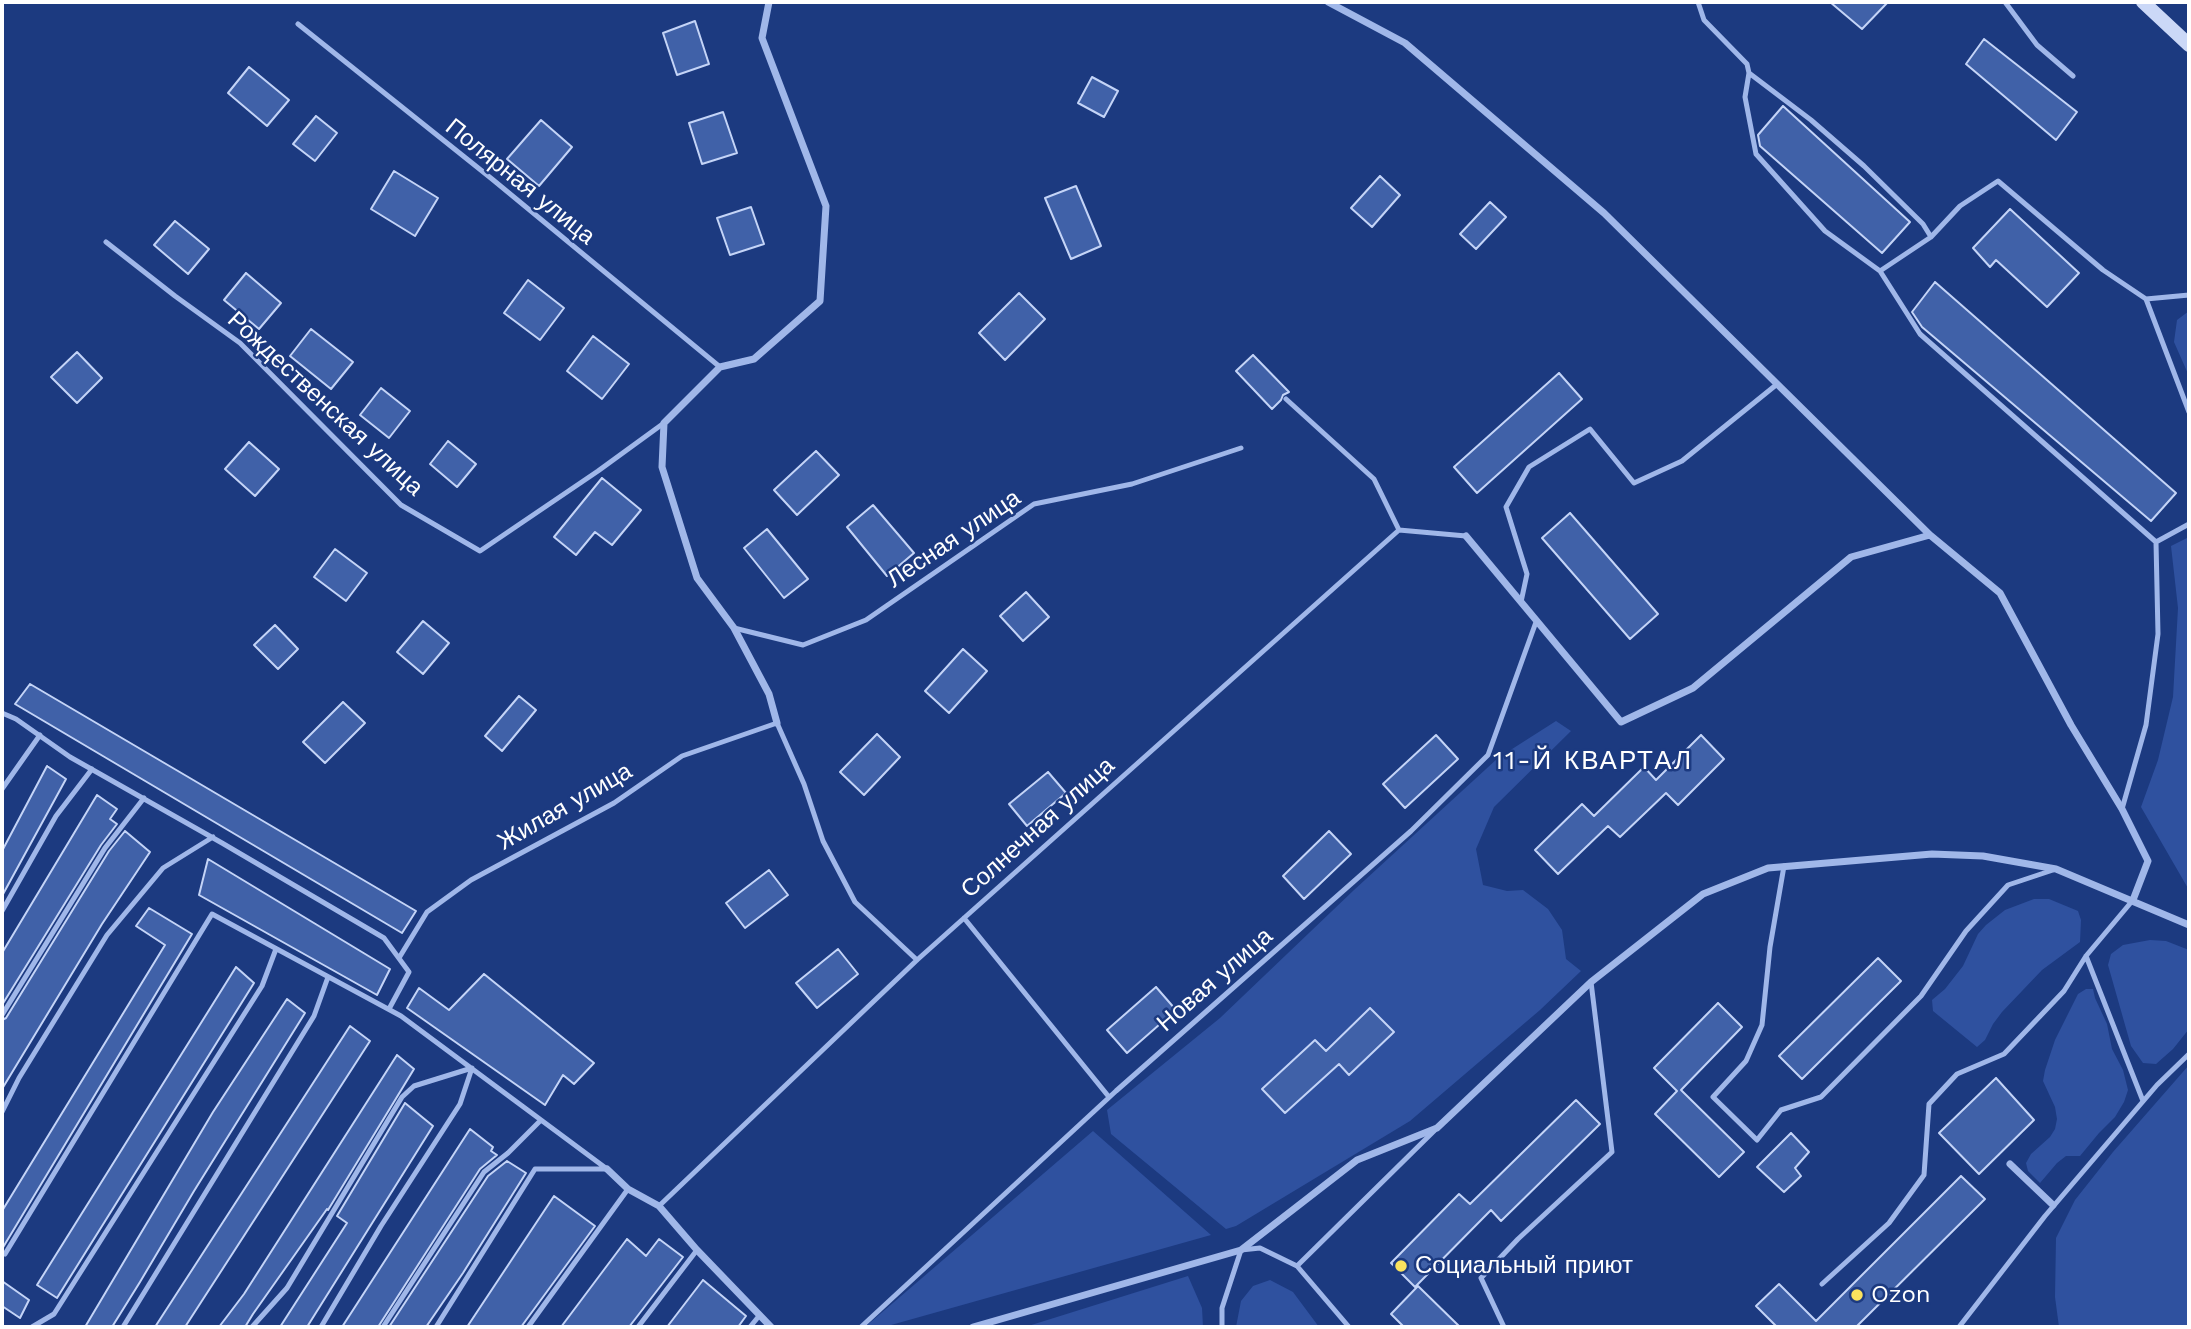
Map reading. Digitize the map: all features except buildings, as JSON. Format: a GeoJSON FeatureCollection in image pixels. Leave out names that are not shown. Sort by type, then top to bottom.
{"type":"FeatureCollection","features":[{"type":"Feature","properties":{"kind":"main road"},"geometry":{"type":"LineString","coordinates":[[2143,2],[2189,45]]}},
{"type":"Feature","properties":{"kind":"street"},"geometry":{"type":"LineString","coordinates":[[769,2],[762,38],[826,206],[820,302],[754,359],[720,367],[664,423],[662,467],[697,578],[734,628],[769,694],[777,723]]}},
{"type":"Feature","properties":{"kind":"street"},"geometry":{"type":"LineString","coordinates":[[1328,2],[1405,43],[1604,213],[1930,536],[2000,593],[2071,725],[2122,809],[2148,861],[2133,900]]}},
{"type":"Feature","properties":{"kind":"street"},"geometry":{"type":"LineString","coordinates":[[1465,536],[1621,722],[1693,688],[1851,557],[1930,536]]}},
{"type":"Feature","properties":{"kind":"street"},"geometry":{"type":"LineString","coordinates":[[973,1327],[1241,1250],[1357,1160],[1437,1128],[1591,982],[1703,894],[1768,868],[1932,854],[1983,856],[2056,869],[2189,925]]}},
{"type":"Feature","properties":{"kind":"street"},"geometry":{"type":"LineString","coordinates":[[2010,1164],[2053,1205]]}},
{"type":"Feature","properties":{"kind":"street"},"geometry":{"type":"LineString","coordinates":[[607,1169],[628,1189],[659,1206],[771,1327]]}},
{"type":"Feature","properties":{"kind":"lane"},"geometry":{"type":"LineString","coordinates":[[1698,2],[1704,20],[1747,64],[1749,73],[1745,97],[1756,154],[1825,230],[1880,271],[1920,334],[2157,542],[2158,634],[2146,726],[2122,809]]}},
{"type":"Feature","properties":{"kind":"lane"},"geometry":{"type":"LineString","coordinates":[[2005,2],[2037,45],[2073,76]]}},
{"type":"Feature","properties":{"kind":"lane","name":"Полярная улица"},"geometry":{"type":"LineString","coordinates":[[298,24],[720,367]]}},
{"type":"Feature","properties":{"kind":"lane"},"geometry":{"type":"LineString","coordinates":[[1749,73],[1811,120],[1864,166],[1923,224],[1931,237]]}},
{"type":"Feature","properties":{"kind":"lane"},"geometry":{"type":"LineString","coordinates":[[1880,271],[1931,237],[1960,206],[1998,181],[2103,270],[2146,299],[2189,412]]}},
{"type":"Feature","properties":{"kind":"lane","name":"Рождественская улица"},"geometry":{"type":"LineString","coordinates":[[106,242],[240,342],[401,505],[480,551],[664,423]]}},
{"type":"Feature","properties":{"kind":"lane"},"geometry":{"type":"LineString","coordinates":[[2146,299],[2189,295]]}},
{"type":"Feature","properties":{"kind":"lane"},"geometry":{"type":"LineString","coordinates":[[1521,604],[1527,574],[1506,507],[1529,467],[1590,429],[1634,483],[1682,461],[1776,385]]}},
{"type":"Feature","properties":{"kind":"lane"},"geometry":{"type":"LineString","coordinates":[[1286,399],[1374,480],[1399,530],[1465,536]]}},
{"type":"Feature","properties":{"kind":"lane","name":"Лесная улица"},"geometry":{"type":"LineString","coordinates":[[734,628],[803,646],[866,620],[1034,504],[1132,484],[1241,448]]}},
{"type":"Feature","properties":{"kind":"lane"},"geometry":{"type":"LineString","coordinates":[[2157,542],[2189,524]]}},
{"type":"Feature","properties":{"kind":"lane","name":"Солнечная улица"},"geometry":{"type":"LineString","coordinates":[[659,1206],[917,960],[1399,530]]}},
{"type":"Feature","properties":{"kind":"lane","name":"Новая улица"},"geometry":{"type":"LineString","coordinates":[[860,1327],[1109,1097],[1410,831],[1488,755],[1536,622]]}},
{"type":"Feature","properties":{"kind":"lane"},"geometry":{"type":"LineString","coordinates":[[2,713],[16,719],[71,757],[384,938],[409,972],[389,1009]]}},
{"type":"Feature","properties":{"kind":"lane"},"geometry":{"type":"LineString","coordinates":[[777,723],[804,784],[823,841],[855,902],[917,960]]}},
{"type":"Feature","properties":{"kind":"lane","name":"Жилая улица"},"geometry":{"type":"LineString","coordinates":[[399,958],[427,912],[471,880],[614,803],[682,756],[777,723]]}},
{"type":"Feature","properties":{"kind":"lane"},"geometry":{"type":"LineString","coordinates":[[2,789],[40,735]]}},
{"type":"Feature","properties":{"kind":"lane"},"geometry":{"type":"LineString","coordinates":[[2,911],[56,816],[92,769]]}},
{"type":"Feature","properties":{"kind":"lane"},"geometry":{"type":"LineString","coordinates":[[2,1015],[105,848],[144,798]]}},
{"type":"Feature","properties":{"kind":"lane"},"geometry":{"type":"LineString","coordinates":[[2,1112],[19,1078],[107,935],[163,869],[213,837]]}},
{"type":"Feature","properties":{"kind":"lane"},"geometry":{"type":"LineString","coordinates":[[1784,866],[1770,947],[1762,1025],[1746,1061],[1713,1097],[1757,1140],[1781,1110],[1821,1097],[1921,996],[1966,932],[2008,884],[2056,869]]}},
{"type":"Feature","properties":{"kind":"lane"},"geometry":{"type":"LineString","coordinates":[[1822,1283],[1889,1223],[1924,1175],[1929,1104],[1957,1074],[2004,1054],[2064,991],[2086,956],[2133,900]]}},
{"type":"Feature","properties":{"kind":"lane"},"geometry":{"type":"LineString","coordinates":[[5,1254],[212,914],[401,1016],[607,1169]]}},
{"type":"Feature","properties":{"kind":"lane"},"geometry":{"type":"LineString","coordinates":[[964,918],[1109,1097]]}},
{"type":"Feature","properties":{"kind":"lane"},"geometry":{"type":"LineString","coordinates":[[33,1327],[54,1314],[262,986],[276,949]]}},
{"type":"Feature","properties":{"kind":"lane"},"geometry":{"type":"LineString","coordinates":[[2086,956],[2143,1101]]}},
{"type":"Feature","properties":{"kind":"lane"},"geometry":{"type":"LineString","coordinates":[[123,1327],[314,1016],[328,976]]}},
{"type":"Feature","properties":{"kind":"lane"},"geometry":{"type":"LineString","coordinates":[[1504,1327],[1481,1278],[1518,1239],[1612,1152],[1591,982]]}},
{"type":"Feature","properties":{"kind":"lane"},"geometry":{"type":"LineString","coordinates":[[1959,1327],[2053,1205],[2143,1101],[2189,1054]]}},
{"type":"Feature","properties":{"kind":"lane"},"geometry":{"type":"LineString","coordinates":[[252,1327],[287,1288],[402,1097],[414,1086],[472,1068]]}},
{"type":"Feature","properties":{"kind":"lane"},"geometry":{"type":"LineString","coordinates":[[321,1327],[381,1226],[460,1104],[472,1068]]}},
{"type":"Feature","properties":{"kind":"lane"},"geometry":{"type":"LineString","coordinates":[[383,1327],[484,1172],[541,1121]]}},
{"type":"Feature","properties":{"kind":"lane"},"geometry":{"type":"LineString","coordinates":[[1297,1266],[1437,1128]]}},
{"type":"Feature","properties":{"kind":"lane"},"geometry":{"type":"LineString","coordinates":[[436,1327],[535,1169],[607,1169]]}},
{"type":"Feature","properties":{"kind":"lane"},"geometry":{"type":"LineString","coordinates":[[528,1327],[628,1189]]}},
{"type":"Feature","properties":{"kind":"lane"},"geometry":{"type":"LineString","coordinates":[[1222,1327],[1222,1308],[1241,1250],[1260,1248],[1297,1266],[1349,1327]]}},
{"type":"Feature","properties":{"kind":"lane"},"geometry":{"type":"LineString","coordinates":[[639,1327],[697,1250]]}},
{"type":"Feature","properties":{"kind":"lane"},"geometry":{"type":"LineString","coordinates":[[750,1327],[759,1316]]}},
{"type":"Feature","properties":{"kind":"shaded area"},"geometry":{"type":"Polygon","coordinates":[[[2189,311],[2189,376],[2174,342],[2177,320],[2189,311]]]}},
{"type":"Feature","properties":{"kind":"shaded area"},"geometry":{"type":"Polygon","coordinates":[[[2189,537],[2189,890],[2141,807],[2158,760],[2173,697],[2178,608],[2171,546],[2189,537]]]}},
{"type":"Feature","properties":{"kind":"shaded area"},"geometry":{"type":"Polygon","coordinates":[[[1556,721],[1571,731],[1494,807],[1476,849],[1483,885],[1507,891],[1523,890],[1548,909],[1562,930],[1566,959],[1581,971],[1540,1010],[1410,1121],[1236,1226],[1226,1229],[1111,1134],[1107,1110],[1220,1018],[1498,758],[1556,721]]]}},
{"type":"Feature","properties":{"kind":"shaded area"},"geometry":{"type":"Polygon","coordinates":[[[2034,899],[2049,899],[2078,911],[2081,920],[2080,942],[2042,970],[2002,1012],[1985,1040],[1977,1047],[1933,1011],[1932,1000],[1945,989],[1963,966],[1978,934],[1986,925],[2005,910],[2034,899]]]}},
{"type":"Feature","properties":{"kind":"shaded area"},"geometry":{"type":"Polygon","coordinates":[[[2150,940],[2166,941],[2189,950],[2189,1029],[2156,1064],[2143,1063],[2131,1046],[2108,965],[2111,954],[2123,945],[2150,940]]]}},
{"type":"Feature","properties":{"kind":"shaded area"},"geometry":{"type":"Polygon","coordinates":[[[2086,989],[2093,989],[2128,1090],[2115,1117],[2080,1156],[2066,1156],[2040,1183],[2028,1171],[2026,1163],[2055,1129],[2055,1107],[2043,1081],[2045,1070],[2055,1040],[2078,994],[2086,989]]]}},
{"type":"Feature","properties":{"kind":"shaded area"},"geometry":{"type":"Polygon","coordinates":[[[2189,1065],[2189,1327],[2059,1327],[2055,1297],[2056,1238],[2075,1200],[2189,1065]]]}},
{"type":"Feature","properties":{"kind":"shaded area"},"geometry":{"type":"Polygon","coordinates":[[[1093,1131],[1211,1235],[884,1327],[865,1327],[1093,1131]]]}},
{"type":"Feature","properties":{"kind":"shaded area"},"geometry":{"type":"Polygon","coordinates":[[[1188,1276],[1202,1308],[1203,1327],[1025,1327],[1188,1276]]]}},
{"type":"Feature","properties":{"kind":"shaded area"},"geometry":{"type":"Polygon","coordinates":[[[1270,1280],[1293,1292],[1319,1327],[1236,1327],[1241,1301],[1253,1286],[1270,1280]]]}},
{"type":"Feature","properties":{"kind":"place","name":"Социальный приют"},"geometry":{"type":"Point","coordinates":[1401,1266]}},
{"type":"Feature","properties":{"kind":"place","name":"Ozon"},"geometry":{"type":"Point","coordinates":[1857,1295]}},
{"type":"Feature","properties":{"kind":"district","name":"11-Й КВАРТАЛ"},"geometry":{"type":"Point","coordinates":[1593,761]}}]}
